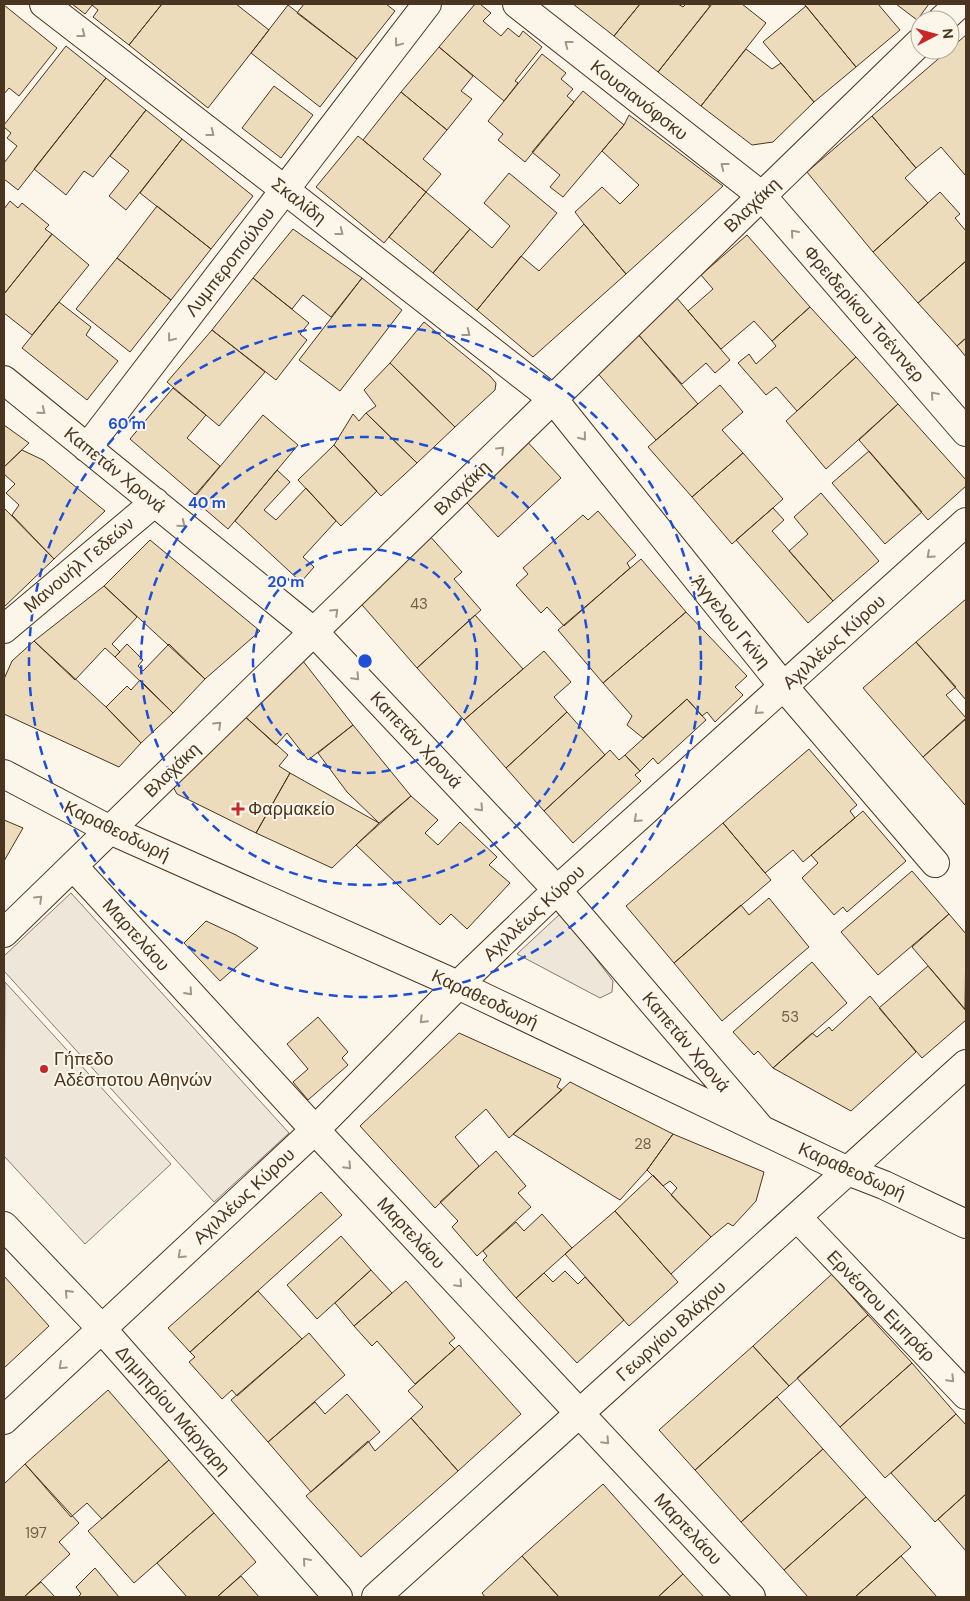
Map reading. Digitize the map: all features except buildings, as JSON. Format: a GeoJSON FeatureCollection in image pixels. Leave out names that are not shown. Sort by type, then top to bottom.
{"type":"FeatureCollection","features":[{"type":"Feature","properties":{"kind":"street","name":"Σκαλίδη"},"geometry":{"type":"LineString","coordinates":[[44,4],[552,399]]}},
{"type":"Feature","properties":{"kind":"street","name":"Λυμπεροπούλου"},"geometry":{"type":"LineString","coordinates":[[87,448],[427,4]]}},
{"type":"Feature","properties":{"kind":"street","name":"Κουσιανόφσκυ"},"geometry":{"type":"LineString","coordinates":[[517,4],[762,196]]}},
{"type":"Feature","properties":{"kind":"street","name":"Βλαχάκη"},"geometry":{"type":"LineString","coordinates":[[4,933],[910,52]]}},
{"type":"Feature","properties":{"kind":"street","name":"Φρειδερίκου Τσέντνερ"},"geometry":{"type":"LineString","coordinates":[[762,196],[966,432]]}},
{"type":"Feature","properties":{"kind":"street","name":"Καπετάν Χρονά"},"geometry":{"type":"LineString","coordinates":[[4,380],[314,632],[557,890],[760,1128]]}},
{"type":"Feature","properties":{"kind":"street","name":"Άγγελου Γκίνη"},"geometry":{"type":"LineString","coordinates":[[552,399],[784,687],[935,863]]}},
{"type":"Feature","properties":{"kind":"street","name":"Μανουήλ Γεδεών"},"geometry":{"type":"LineString","coordinates":[[4,629],[155,502]]}},
{"type":"Feature","properties":{"kind":"street","name":"Αχιλλέως Κύρου"},"geometry":{"type":"LineString","coordinates":[[4,1420],[315,1130],[458,986],[557,890],[966,522]]}},
{"type":"Feature","properties":{"kind":"street","name":"Καραθεοδωρή"},"geometry":{"type":"LineString","coordinates":[[4,774],[110,830],[458,986],[848,1171],[884,1185],[966,1224]]}},
{"type":"Feature","properties":{"kind":"street","name":"Μαρτελάου"},"geometry":{"type":"LineString","coordinates":[[73,866],[315,1130],[752,1597]]}},
{"type":"Feature","properties":{"kind":"street","name":"Γεωργίου Βλάχου"},"geometry":{"type":"LineString","coordinates":[[376,1597],[966,1064]]}},
{"type":"Feature","properties":{"kind":"street","name":"Ερνέστου Εμπράρ"},"geometry":{"type":"LineString","coordinates":[[797,1217],[966,1394]]}},
{"type":"Feature","properties":{"kind":"street","name":"Δημητρίου Μάργαρη"},"geometry":{"type":"LineString","coordinates":[[4,1226],[102,1329],[338,1597]]}},
{"type":"Feature","properties":{"kind":"shaded area"},"geometry":{"type":"Polygon","coordinates":[[[71,893],[289,1133],[214,1202],[4,971],[4,956],[71,893]]]}},
{"type":"Feature","properties":{"kind":"shaded area"},"geometry":{"type":"Polygon","coordinates":[[[561,913],[613,981],[612,992],[600,998],[517,954],[561,913]]]}},
{"type":"Feature","properties":{"kind":"shaded area","name":"Γήπεδο Αδέσποτου Αθηνών"},"geometry":{"type":"Polygon","coordinates":[[[5,982],[171,1164],[85,1244],[4,1156],[5,982]]]}},
{"type":"Feature","properties":{"kind":"place","name":"Φαρμακείο"},"geometry":{"type":"Point","coordinates":[238,809]}},
{"type":"Feature","properties":{"kind":"place","name":"Γήπεδο Αδέσποτου Αθηνών"},"geometry":{"type":"Point","coordinates":[44,1069]}}]}
